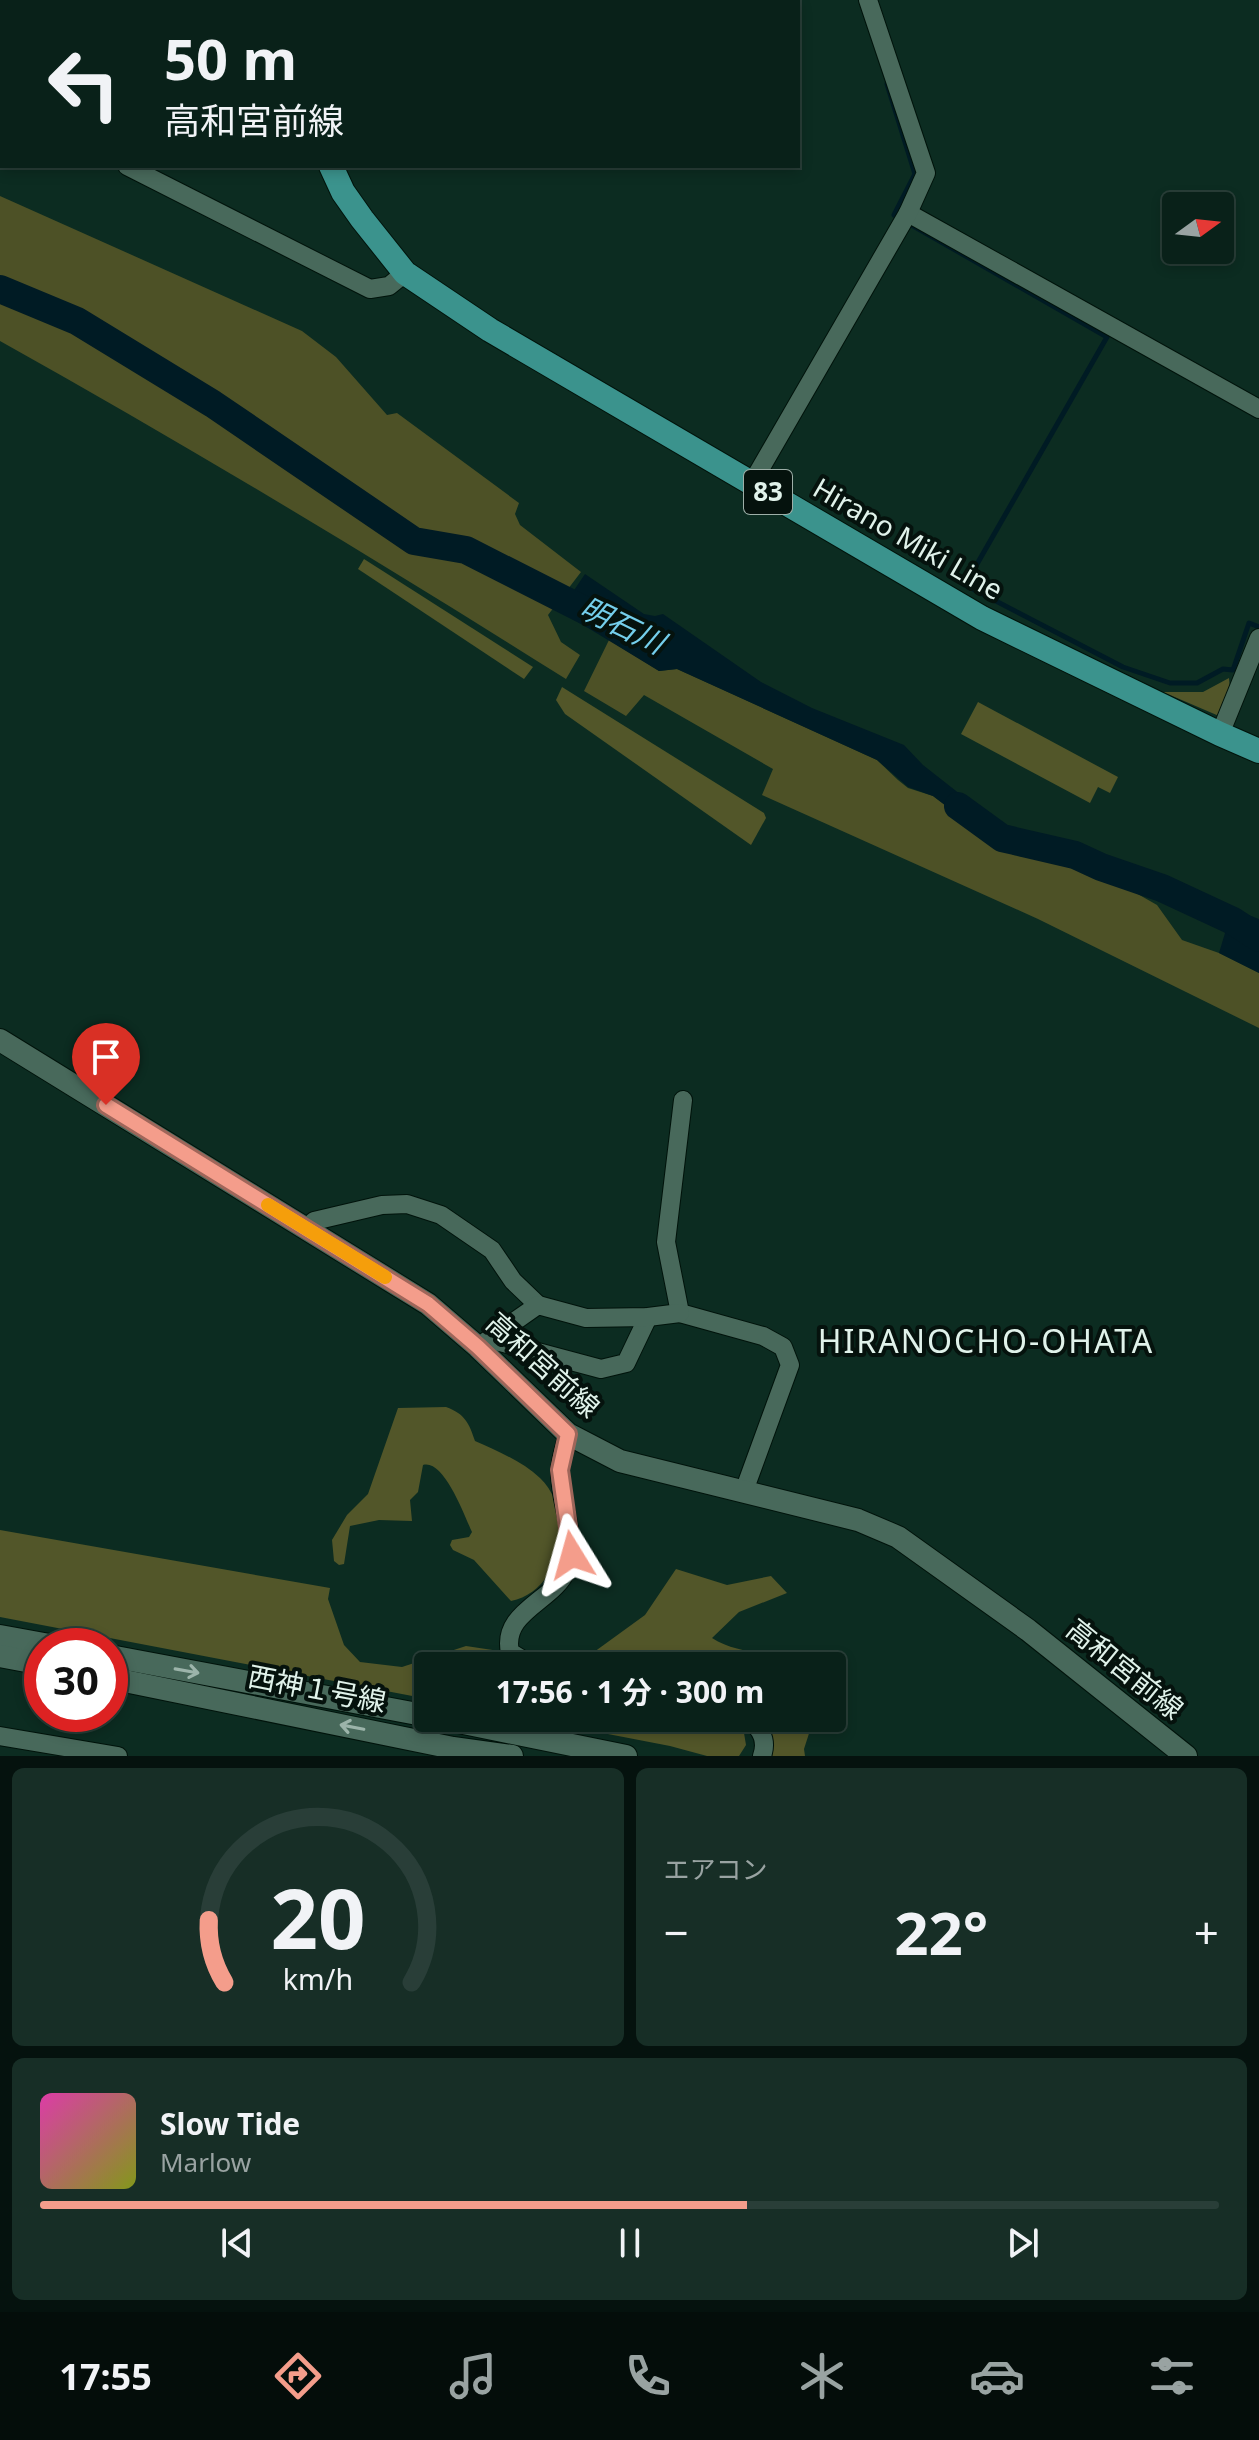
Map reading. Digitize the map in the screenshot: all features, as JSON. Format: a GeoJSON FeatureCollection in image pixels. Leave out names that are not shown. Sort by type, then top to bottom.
{"type":"FeatureCollection","features":[{"type":"Feature","properties":{"kind":"main road","name":"Hirano Miki Line"},"geometry":{"type":"LineString","coordinates":[[332,168],[343,192],[405,273],[490,330],[982,618],[1259,751]]}},
{"type":"Feature","properties":{"kind":"street"},"geometry":{"type":"LineString","coordinates":[[752,483],[908,213],[926,173],[868,0]]}},
{"type":"Feature","properties":{"kind":"street"},"geometry":{"type":"LineString","coordinates":[[131,168],[370,289],[389,286],[405,273]]}},
{"type":"Feature","properties":{"kind":"street"},"geometry":{"type":"LineString","coordinates":[[908,213],[1259,409]]}},
{"type":"Feature","properties":{"kind":"street"},"geometry":{"type":"LineString","coordinates":[[1220,734],[1259,638]]}},
{"type":"Feature","properties":{"kind":"street","name":"高和宮前線"},"geometry":{"type":"LineString","coordinates":[[0,1040],[428,1304],[483,1343],[568,1434],[620,1461],[858,1520],[898,1537],[1028,1630],[1186,1756]]}},
{"type":"Feature","properties":{"kind":"street"},"geometry":{"type":"LineString","coordinates":[[680,1313],[666,1242],[683,1100]]}},
{"type":"Feature","properties":{"kind":"street"},"geometry":{"type":"LineString","coordinates":[[307,1228],[314,1221],[382,1205],[407,1204],[441,1215],[492,1250],[513,1281],[538,1305],[586,1318],[680,1313],[763,1336],[783,1347],[790,1365],[744,1491]]}},
{"type":"Feature","properties":{"kind":"street"},"geometry":{"type":"LineString","coordinates":[[483,1343],[538,1305]]}},
{"type":"Feature","properties":{"kind":"street"},"geometry":{"type":"LineString","coordinates":[[483,1343],[601,1369],[626,1363],[648,1317]]}},
{"type":"Feature","properties":{"kind":"street"},"geometry":{"type":"LineString","coordinates":[[510,1652],[509,1633],[520,1616],[565,1575],[572,1555],[560,1470],[568,1434]]}},
{"type":"Feature","properties":{"kind":"street"},"geometry":{"type":"LineString","coordinates":[[0,1636],[24,1640]]}},
{"type":"Feature","properties":{"kind":"street"},"geometry":{"type":"LineString","coordinates":[[0,1656],[24,1661]]}},
{"type":"Feature","properties":{"kind":"street","name":"西神１号線"},"geometry":{"type":"LineString","coordinates":[[128,1659],[414,1713]]}},
{"type":"Feature","properties":{"kind":"street","name":"西神１号線"},"geometry":{"type":"LineString","coordinates":[[128,1682],[390,1746],[512,1756]]}},
{"type":"Feature","properties":{"kind":"street"},"geometry":{"type":"LineString","coordinates":[[390,1746],[396,1709]]}},
{"type":"Feature","properties":{"kind":"street"},"geometry":{"type":"LineString","coordinates":[[508,1732],[626,1756]]}},
{"type":"Feature","properties":{"kind":"street"},"geometry":{"type":"LineString","coordinates":[[760,1732],[764,1740],[762,1756]]}},
{"type":"Feature","properties":{"kind":"street"},"geometry":{"type":"LineString","coordinates":[[7,1744],[117,1756]]}},
{"type":"Feature","properties":{"kind":"green space"},"geometry":{"type":"Polygon","coordinates":[[[0,196],[302,331],[336,357],[387,415],[397,413],[519,503],[515,514],[520,525],[581,572],[548,615],[561,642],[580,655],[566,679],[285,506],[0,341],[0,196]]]}},
{"type":"Feature","properties":{"kind":"green space"},"geometry":{"type":"Polygon","coordinates":[[[364,559],[533,667],[524,679],[358,569],[364,559]]]}},
{"type":"Feature","properties":{"kind":"green space"},"geometry":{"type":"Polygon","coordinates":[[[609,640],[659,671],[677,669],[877,760],[908,788],[933,796],[986,831],[1013,855],[1049,861],[1122,885],[1157,905],[1182,940],[1219,953],[1259,973],[1259,1028],[1038,919],[762,795],[773,769],[644,695],[626,716],[584,691],[609,640]]]}},
{"type":"Feature","properties":{"kind":"green space"},"geometry":{"type":"Polygon","coordinates":[[[1229,678],[1230,690],[1219,716],[1163,692],[1203,692],[1229,678]]]}},
{"type":"Feature","properties":{"kind":"green space"},"geometry":{"type":"Polygon","coordinates":[[[562,687],[764,813],[766,818],[751,845],[565,714],[556,700],[562,687]]]}},
{"type":"Feature","properties":{"kind":"green space"},"geometry":{"type":"Polygon","coordinates":[[[978,702],[1118,777],[1110,793],[1098,787],[1090,803],[961,734],[978,702]]]}},
{"type":"Feature","properties":{"kind":"green space"},"geometry":{"type":"Polygon","coordinates":[[[446,1407],[465,1420],[475,1441],[525,1466],[540,1478],[558,1510],[560,1529],[553,1567],[543,1582],[529,1594],[511,1601],[474,1560],[453,1550],[450,1545],[452,1540],[469,1537],[472,1532],[446,1479],[431,1465],[423,1465],[418,1492],[410,1500],[412,1521],[379,1520],[350,1526],[344,1564],[334,1561],[332,1540],[347,1515],[368,1494],[398,1408],[446,1407]]]}},
{"type":"Feature","properties":{"kind":"green space"},"geometry":{"type":"Polygon","coordinates":[[[0,1530],[330,1588],[328,1599],[344,1645],[360,1662],[402,1667],[414,1663],[414,1696],[128,1642],[128,1628],[57,1628],[0,1617],[0,1530]]]}},
{"type":"Feature","properties":{"kind":"green space"},"geometry":{"type":"Polygon","coordinates":[[[676,1569],[727,1585],[771,1576],[787,1593],[739,1612],[712,1638],[735,1648],[755,1652],[594,1652],[645,1615],[676,1569]]]}},
{"type":"Feature","properties":{"kind":"green space"},"geometry":{"type":"Polygon","coordinates":[[[466,1646],[506,1652],[448,1652],[466,1646]]]}},
{"type":"Feature","properties":{"kind":"green space"},"geometry":{"type":"Polygon","coordinates":[[[598,1732],[740,1732],[744,1733],[746,1745],[739,1756],[707,1756],[598,1732]]]}},
{"type":"Feature","properties":{"kind":"green space"},"geometry":{"type":"Polygon","coordinates":[[[769,1732],[809,1732],[805,1756],[768,1756],[772,1738],[769,1732]]]}},
{"type":"Feature","properties":{"kind":"water"},"geometry":{"type":"Polygon","coordinates":[[[585,574],[644,614],[663,614],[761,682],[812,708],[904,745],[923,765],[993,820],[986,831],[933,796],[908,787],[877,760],[677,669],[659,671],[560,611],[585,574]]]}},
{"type":"Feature","properties":{"kind":"water"},"geometry":{"type":"Polygon","coordinates":[[[1225,906],[1259,919],[1259,973],[1219,953],[1225,933],[1219,920],[1221,909],[1225,906]]]}},
{"type":"Feature","properties":{"kind":"waterway"},"geometry":{"type":"LineString","coordinates":[[887,84],[915,174],[894,215],[1107,337],[965,585],[1123,667],[1170,683],[1197,683],[1223,669],[1233,670],[1249,623],[1259,627]]}},
{"type":"Feature","properties":{"kind":"waterway","name":"明石川"},"geometry":{"type":"LineString","coordinates":[[0,289],[77,321],[213,404],[414,541],[466,550],[600,618]]}},
{"type":"Feature","properties":{"kind":"waterway","name":"明石川"},"geometry":{"type":"LineString","coordinates":[[958,806],[1002,838],[1075,855],[1162,888],[1233,921],[1259,938]]}},
{"type":"Feature","properties":{"kind":"slow traffic"},"geometry":{"type":"LineString","coordinates":[[268,1205],[385,1277]]}},
{"type":"Feature","properties":{"kind":"district","name":"HIRANOCHO-OHATA"},"geometry":{"type":"Point","coordinates":[986,1342]}},
{"type":"Feature","properties":{"kind":"route"},"geometry":{"type":"LineString","coordinates":[[106,1105],[428,1304],[478,1347],[568,1434],[560,1470],[572,1555]]}}]}
